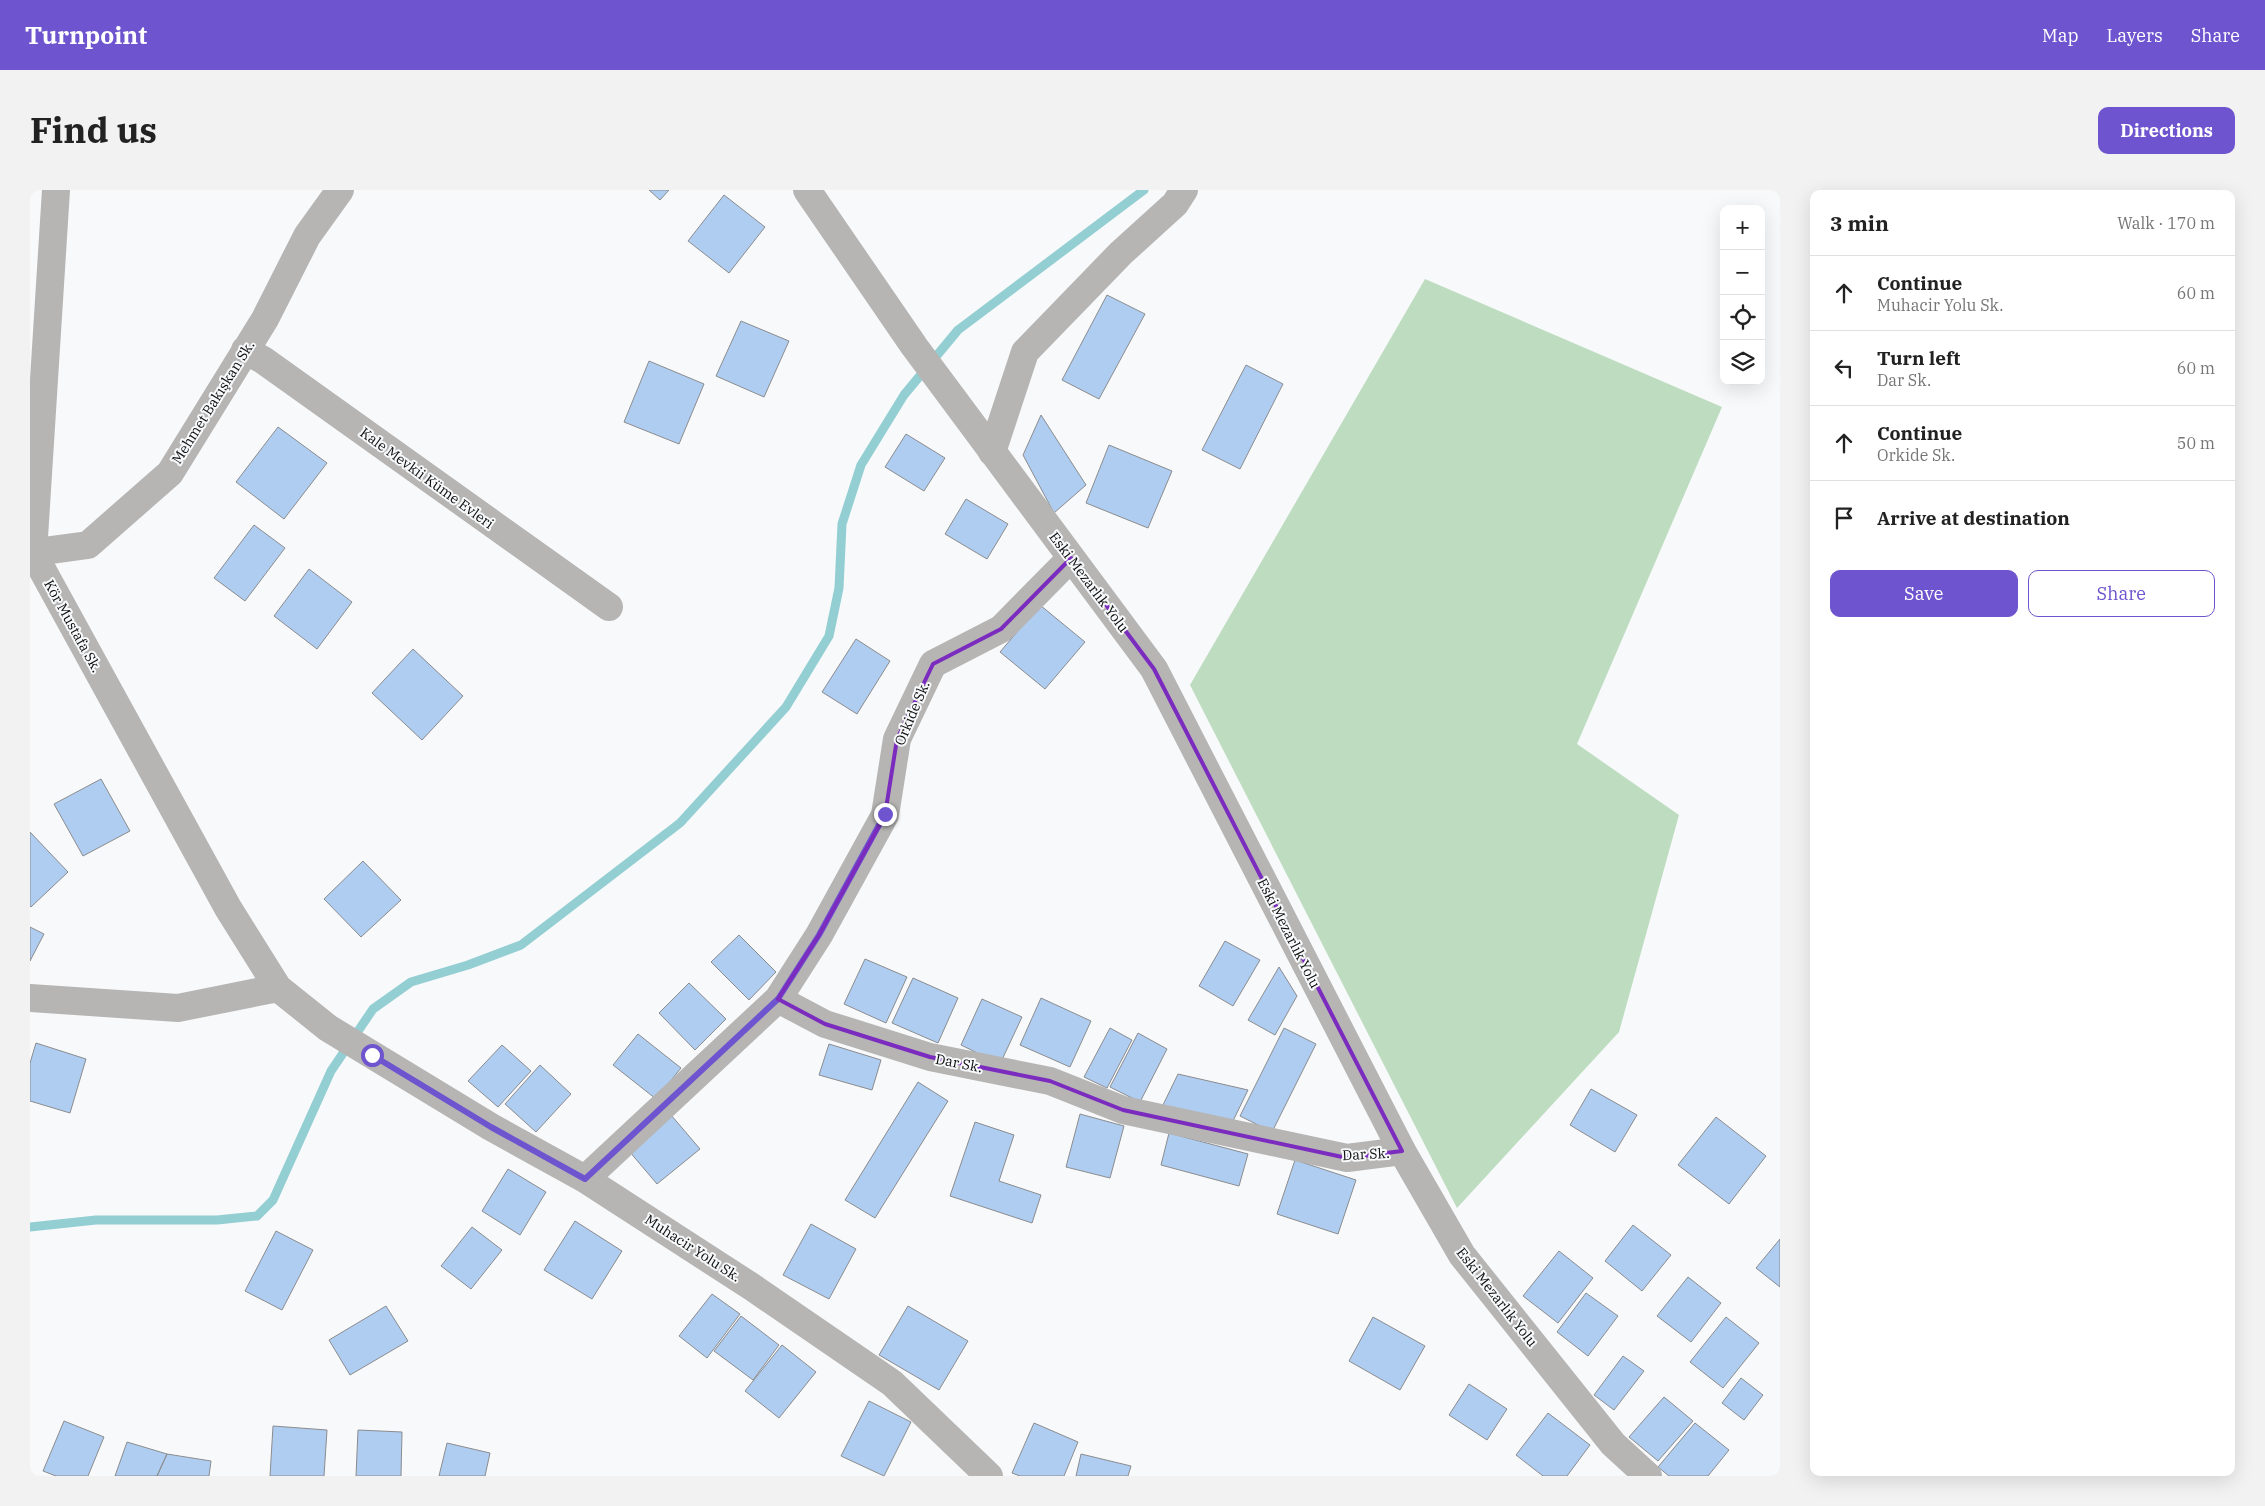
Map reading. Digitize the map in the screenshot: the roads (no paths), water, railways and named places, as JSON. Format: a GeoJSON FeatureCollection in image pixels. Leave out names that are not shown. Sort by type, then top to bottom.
{"type":"FeatureCollection","features":[{"type":"Feature","properties":{"kind":"street"},"geometry":{"type":"LineString","coordinates":[[32,553],[56,190]]}},
{"type":"Feature","properties":{"kind":"street","name":"Mehmet Bakışkan Sk."},"geometry":{"type":"LineString","coordinates":[[32,553],[88,545],[170,473],[265,319],[307,236],[340,190]]}},
{"type":"Feature","properties":{"kind":"street","name":"Eski Mezarlık Yolu"},"geometry":{"type":"LineString","coordinates":[[807,190],[914,346],[1154,669],[1402,1151],[1462,1255],[1613,1444],[1648,1476]]}},
{"type":"Feature","properties":{"kind":"street"},"geometry":{"type":"LineString","coordinates":[[992,452],[1025,352],[1121,253],[1175,204],[1184,190]]}},
{"type":"Feature","properties":{"kind":"street","name":"Kale Mevkii Küme Evleri"},"geometry":{"type":"LineString","coordinates":[[245,350],[263,360],[608,607]]}},
{"type":"Feature","properties":{"kind":"street","name":"Kör Mustafa Sk."},"geometry":{"type":"LineString","coordinates":[[32,553],[228,908],[278,988],[328,1028],[372,1055]]}},
{"type":"Feature","properties":{"kind":"street","name":"Orkide Sk."},"geometry":{"type":"LineString","coordinates":[[778,999],[828,919],[885,814],[897,739],[933,664],[1001,629],[1071,558]]}},
{"type":"Feature","properties":{"kind":"street"},"geometry":{"type":"LineString","coordinates":[[30,998],[178,1008],[278,988]]}},
{"type":"Feature","properties":{"kind":"street"},"geometry":{"type":"LineString","coordinates":[[585,1179],[778,999]]}},
{"type":"Feature","properties":{"kind":"street","name":"Dar Sk."},"geometry":{"type":"LineString","coordinates":[[778,999],[826,1024],[930,1057],[1050,1080],[1123,1110],[1346,1158],[1402,1151]]}},
{"type":"Feature","properties":{"kind":"street","name":"Muhacir Yolu Sk."},"geometry":{"type":"LineString","coordinates":[[372,1055],[491,1127],[585,1179],[752,1287],[892,1382],[989,1476]]}},
{"type":"Feature","properties":{"kind":"waterway"},"geometry":{"type":"LineString","coordinates":[[30,1227],[96,1220],[217,1220],[257,1216],[273,1200],[331,1071],[373,1009],[411,982],[468,965],[521,945],[680,823],[786,707],[829,636],[839,588],[842,524],[861,465],[904,395],[958,330],[1144,190]]}}]}
